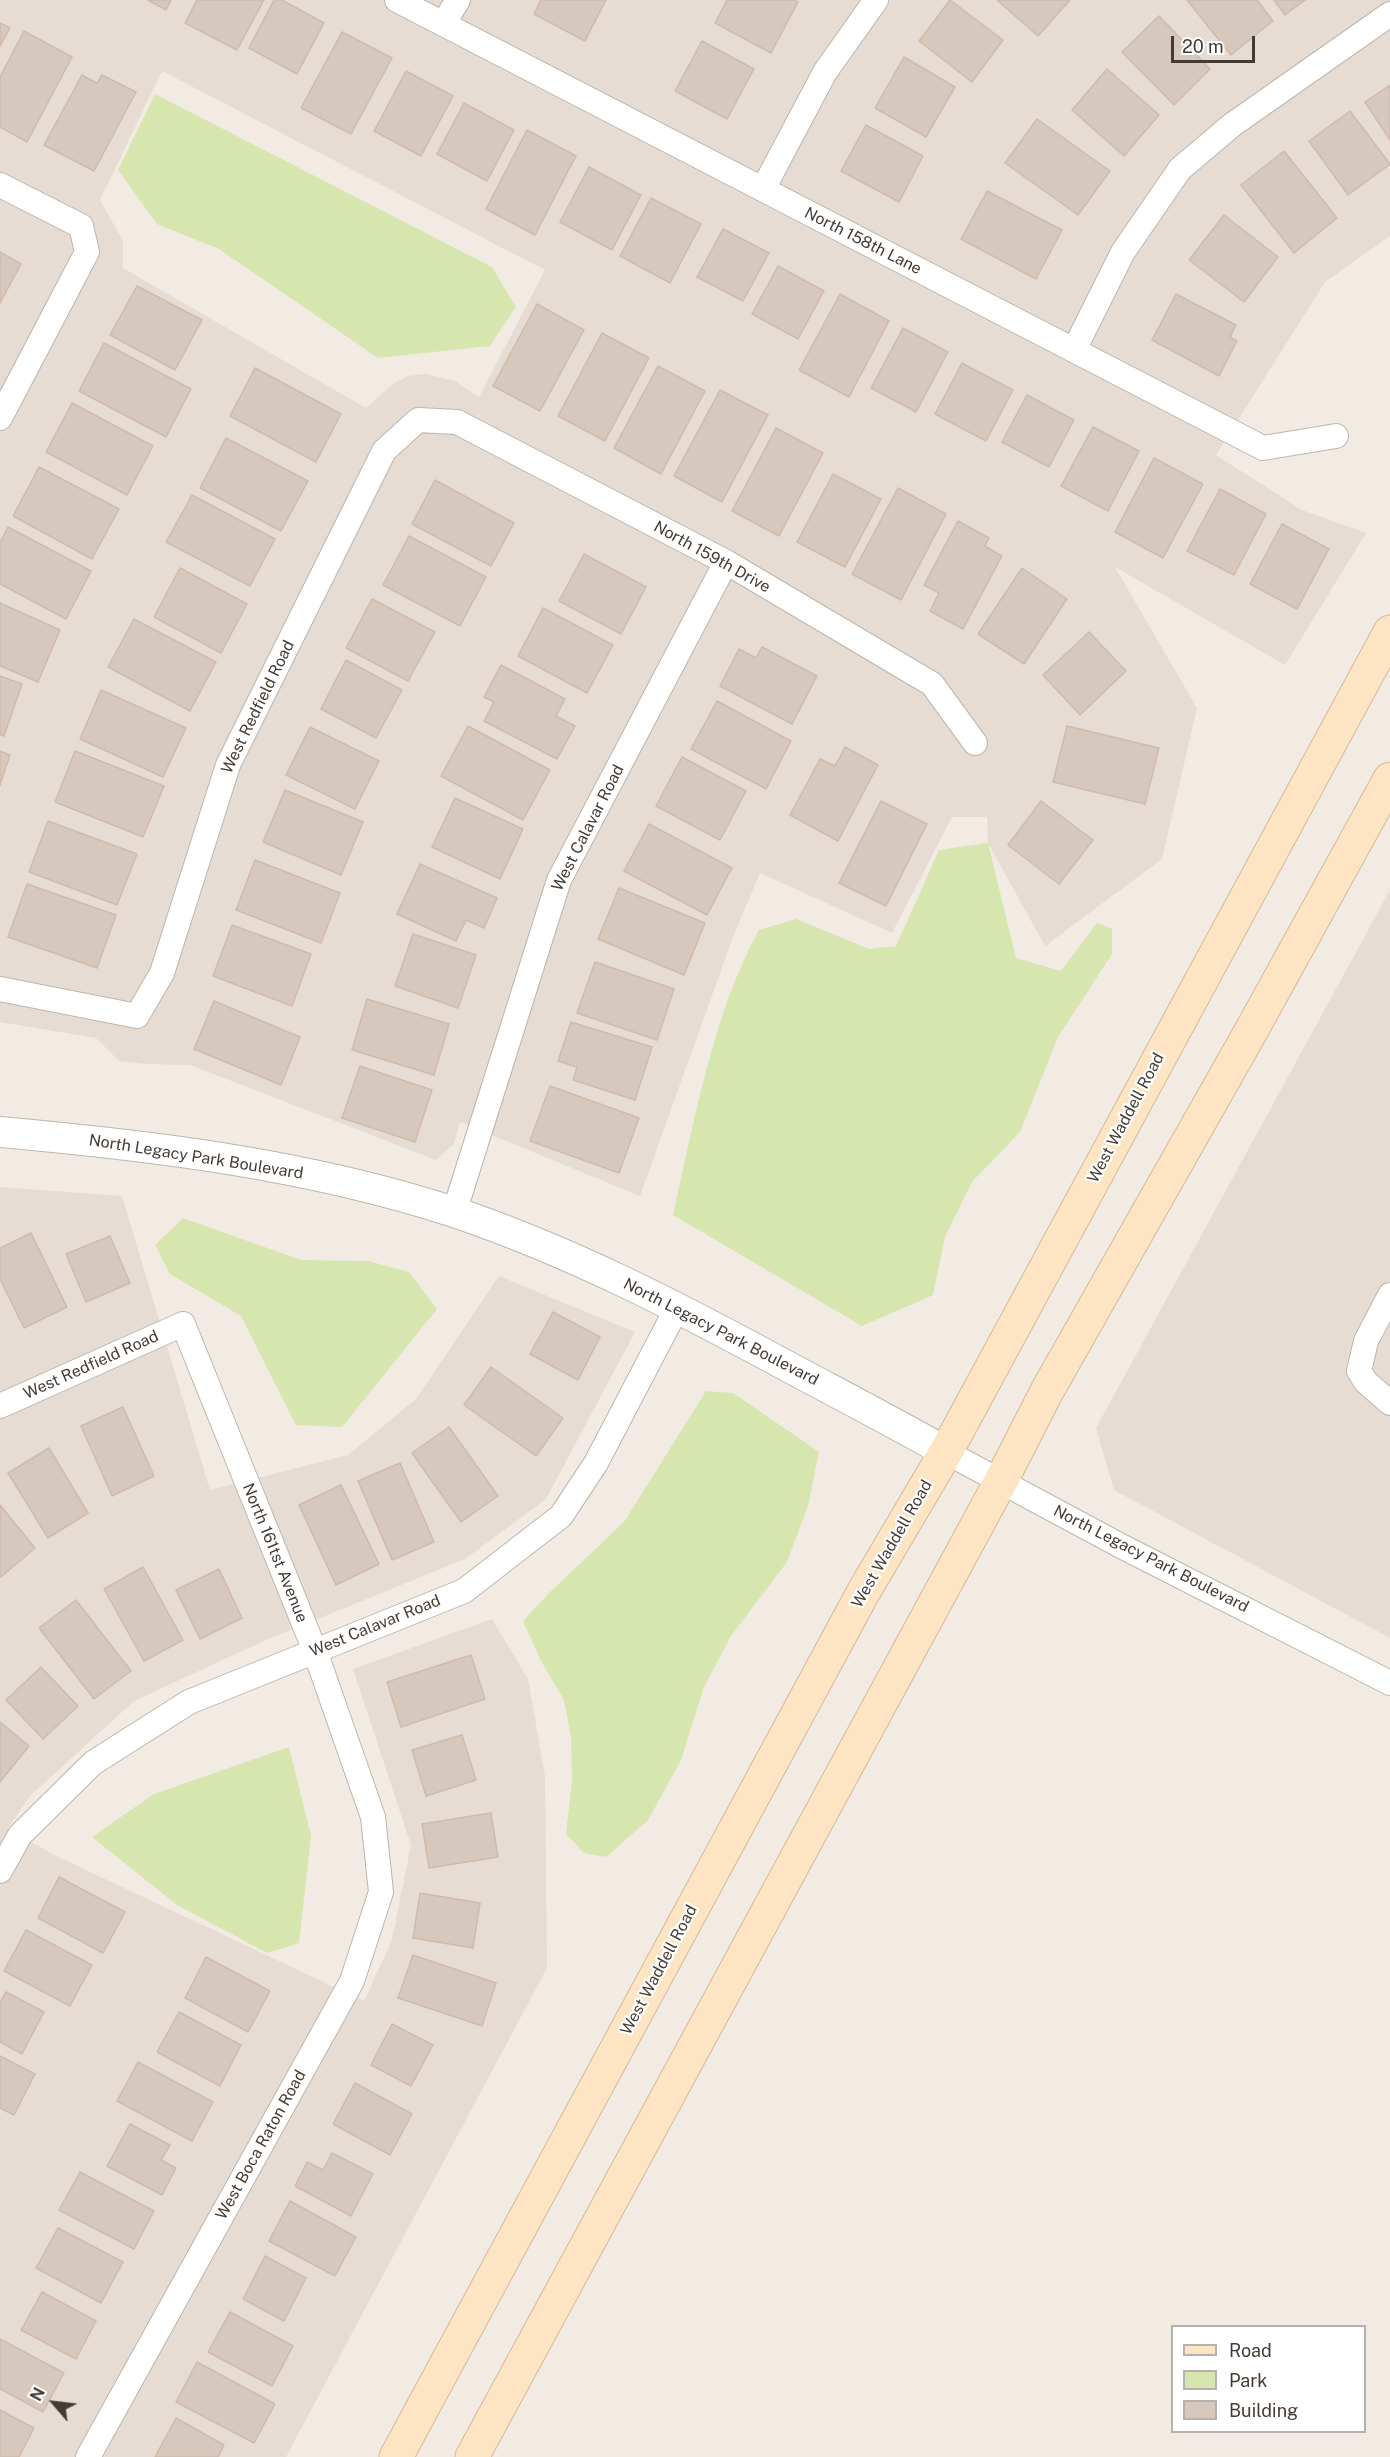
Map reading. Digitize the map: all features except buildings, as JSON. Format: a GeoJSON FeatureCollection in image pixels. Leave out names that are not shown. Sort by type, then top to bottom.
{"type":"FeatureCollection","features":[{"type":"Feature","properties":{"kind":"main road","name":"West Waddell Road"},"geometry":{"type":"LineString","coordinates":[[396,2457],[864,1591],[946,1452],[1390,632]]}},
{"type":"Feature","properties":{"kind":"main road"},"geometry":{"type":"LineString","coordinates":[[472,2457],[1001,1481],[1047,1391],[1250,1033],[1390,779]]}},
{"type":"Feature","properties":{"kind":"street","name":"North 158th Lane"},"geometry":{"type":"LineString","coordinates":[[397,0],[1263,448],[1336,436]]}},
{"type":"Feature","properties":{"kind":"street"},"geometry":{"type":"LineString","coordinates":[[443,24],[458,0]]}},
{"type":"Feature","properties":{"kind":"street"},"geometry":{"type":"LineString","coordinates":[[763,189],[825,72],[876,0]]}},
{"type":"Feature","properties":{"kind":"street"},"geometry":{"type":"LineString","coordinates":[[1074,350],[1123,252],[1180,169],[1232,125],[1390,14]]}},
{"type":"Feature","properties":{"kind":"street"},"geometry":{"type":"LineString","coordinates":[[0,185],[81,226],[87,252],[0,418]]}},
{"type":"Feature","properties":{"kind":"street","name":"North 159th Drive"},"geometry":{"type":"LineString","coordinates":[[418,420],[457,422],[726,562],[932,684],[975,743]]}},
{"type":"Feature","properties":{"kind":"street","name":"West Redfield Road"},"geometry":{"type":"LineString","coordinates":[[0,989],[137,1016],[162,973],[228,765],[384,451],[418,420]]}},
{"type":"Feature","properties":{"kind":"street","name":"West Calavar Road"},"geometry":{"type":"LineString","coordinates":[[454,1213],[559,880],[726,562]]}},
{"type":"Feature","properties":{"kind":"street","name":"North Legacy Park Boulevard"},"geometry":{"type":"LineString","coordinates":[[0,1132],[166,1149],[261,1163],[346,1182],[454,1213],[614,1276],[678,1306],[1121,1546],[1390,1683]]}},
{"type":"Feature","properties":{"kind":"street"},"geometry":{"type":"LineString","coordinates":[[1390,1295],[1366,1341],[1359,1371],[1366,1382],[1390,1403]]}},
{"type":"Feature","properties":{"kind":"street","name":"West Calavar Road"},"geometry":{"type":"LineString","coordinates":[[0,1871],[20,1835],[93,1763],[189,1702],[464,1591],[561,1516],[596,1463],[678,1306]]}},
{"type":"Feature","properties":{"kind":"street","name":"West Redfield Road"},"geometry":{"type":"LineString","coordinates":[[0,1406],[183,1324]]}},
{"type":"Feature","properties":{"kind":"street","name":"North 161tst Avenue"},"geometry":{"type":"LineString","coordinates":[[183,1324],[315,1650],[373,1817]]}},
{"type":"Feature","properties":{"kind":"street","name":"West Boca Raton Road"},"geometry":{"type":"LineString","coordinates":[[88,2457],[352,1981],[381,1892],[373,1817]]}},
{"type":"Feature","properties":{"kind":"shaded area"},"geometry":{"type":"Polygon","coordinates":[[[0,0],[1390,0],[1390,236],[1325,282],[1216,455],[1302,510],[1366,533],[1285,665],[1115,567],[1197,708],[1162,859],[1045,946],[988,843],[987,817],[952,817],[892,933],[760,873],[733,937],[640,1196],[460,1122],[454,1144],[436,1160],[190,1065],[119,1061],[96,1038],[0,1022],[0,0]],[[162,71],[100,200],[123,241],[123,268],[366,408],[393,384],[408,376],[426,374],[455,381],[479,397],[545,270],[162,71]]]}},
{"type":"Feature","properties":{"kind":"shaded area"},"geometry":{"type":"Polygon","coordinates":[[[1390,890],[1390,1638],[1114,1490],[1096,1428],[1390,890]]]}},
{"type":"Feature","properties":{"kind":"shaded area"},"geometry":{"type":"Polygon","coordinates":[[[0,1187],[122,1196],[210,1490],[348,1455],[416,1399],[499,1276],[635,1332],[546,1499],[465,1559],[266,1640],[134,1701],[30,1796],[8,1828],[50,1853],[364,2001],[392,1940],[411,1845],[353,1669],[492,1619],[528,1679],[545,1776],[547,1968],[286,2457],[0,2457],[0,1187]]]}},
{"type":"Feature","properties":{"kind":"green space"},"geometry":{"type":"Polygon","coordinates":[[[155,94],[492,267],[516,307],[490,346],[378,358],[219,249],[157,224],[118,170],[155,94]]]}},
{"type":"Feature","properties":{"kind":"green space"},"geometry":{"type":"Polygon","coordinates":[[[988,843],[1016,958],[1061,971],[1097,923],[1112,929],[1112,954],[1058,1037],[1020,1132],[972,1182],[945,1237],[933,1295],[862,1326],[673,1215],[697,1106],[729,996],[759,930],[796,919],[869,949],[896,946],[939,850],[988,843]]]}},
{"type":"Feature","properties":{"kind":"green space"},"geometry":{"type":"Polygon","coordinates":[[[183,1218],[301,1260],[368,1261],[409,1272],[437,1309],[342,1427],[296,1425],[241,1316],[170,1274],[155,1245],[183,1218]]]}},
{"type":"Feature","properties":{"kind":"green space"},"geometry":{"type":"Polygon","coordinates":[[[706,1391],[733,1393],[819,1452],[808,1506],[787,1562],[731,1636],[704,1687],[681,1760],[648,1820],[606,1857],[584,1853],[566,1834],[572,1781],[571,1738],[564,1700],[541,1661],[523,1621],[624,1522],[706,1391]]]}},
{"type":"Feature","properties":{"kind":"green space"},"geometry":{"type":"Polygon","coordinates":[[[289,1747],[311,1836],[299,1943],[267,1953],[177,1905],[92,1837],[154,1794],[289,1747]]]}}]}
